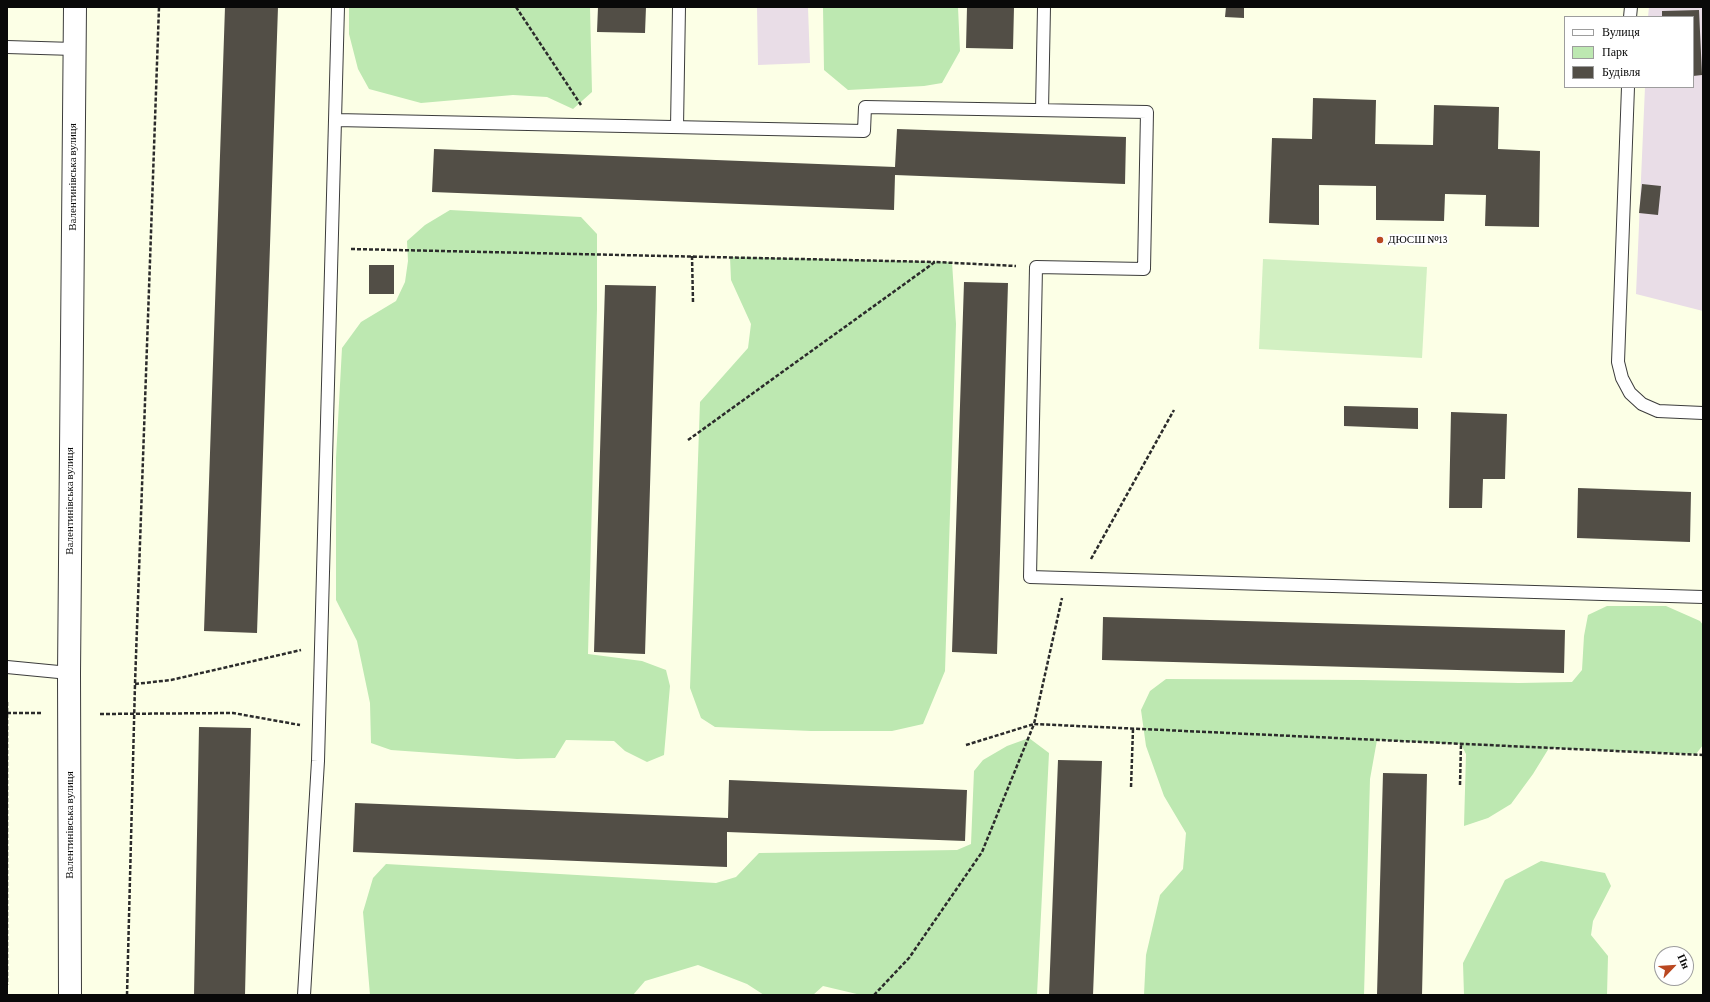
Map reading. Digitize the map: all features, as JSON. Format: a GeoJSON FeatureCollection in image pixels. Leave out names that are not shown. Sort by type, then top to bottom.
{"type":"FeatureCollection","features":[{"type":"Feature","properties":{"kind":"street","name":"Валентинівська вулиця"},"geometry":{"type":"LineString","coordinates":[[70,995],[69,673],[75,7]]}},
{"type":"Feature","properties":{"kind":"lane"},"geometry":{"type":"LineString","coordinates":[[304,995],[321,646],[333,249],[338,7]]}},
{"type":"Feature","properties":{"kind":"lane"},"geometry":{"type":"LineString","coordinates":[[677,127],[679,7]]}},
{"type":"Feature","properties":{"kind":"lane"},"geometry":{"type":"LineString","coordinates":[[1042,110],[1044,7]]}},
{"type":"Feature","properties":{"kind":"lane"},"geometry":{"type":"LineString","coordinates":[[7,47],[74,49]]}},
{"type":"Feature","properties":{"kind":"lane"},"geometry":{"type":"LineString","coordinates":[[1628,88],[1618,362],[1622,378],[1630,393],[1642,404],[1658,411],[1703,413]]}},
{"type":"Feature","properties":{"kind":"lane"},"geometry":{"type":"LineString","coordinates":[[336,120],[864,131],[865,107],[1147,112],[1144,268],[1036,267],[1030,577],[1703,597]]}},
{"type":"Feature","properties":{"kind":"lane"},"geometry":{"type":"LineString","coordinates":[[7,667],[69,673]]}},
{"type":"Feature","properties":{"kind":"path"},"geometry":{"type":"LineString","coordinates":[[127,995],[135,684],[159,7]]}},
{"type":"Feature","properties":{"kind":"path"},"geometry":{"type":"LineString","coordinates":[[516,7],[595,126]]}},
{"type":"Feature","properties":{"kind":"path"},"geometry":{"type":"LineString","coordinates":[[333,249],[935,262],[1036,267]]}},
{"type":"Feature","properties":{"kind":"path"},"geometry":{"type":"LineString","coordinates":[[692,256],[693,302]]}},
{"type":"Feature","properties":{"kind":"path"},"geometry":{"type":"LineString","coordinates":[[688,440],[935,262]]}},
{"type":"Feature","properties":{"kind":"path"},"geometry":{"type":"LineString","coordinates":[[1080,579],[1174,410]]}},
{"type":"Feature","properties":{"kind":"path"},"geometry":{"type":"LineString","coordinates":[[874,995],[909,958],[982,852],[1034,724],[1067,578]]}},
{"type":"Feature","properties":{"kind":"path"},"geometry":{"type":"LineString","coordinates":[[135,684],[171,680],[321,646]]}},
{"type":"Feature","properties":{"kind":"path"},"geometry":{"type":"LineString","coordinates":[[7,702],[7,985]]}},
{"type":"Feature","properties":{"kind":"path"},"geometry":{"type":"LineString","coordinates":[[7,713],[42,713]]}},
{"type":"Feature","properties":{"kind":"path"},"geometry":{"type":"LineString","coordinates":[[100,714],[135,715],[233,713],[318,728]]}},
{"type":"Feature","properties":{"kind":"path"},"geometry":{"type":"LineString","coordinates":[[966,745],[1034,724],[1703,755]]}},
{"type":"Feature","properties":{"kind":"path"},"geometry":{"type":"LineString","coordinates":[[1131,786],[1133,729]]}},
{"type":"Feature","properties":{"kind":"path"},"geometry":{"type":"LineString","coordinates":[[1460,786],[1461,744]]}},
{"type":"Feature","properties":{"kind":"shaded area"},"geometry":{"type":"Polygon","coordinates":[[[757,7],[808,7],[810,63],[758,65],[757,7]]]}},
{"type":"Feature","properties":{"kind":"shaded area"},"geometry":{"type":"Polygon","coordinates":[[[1649,7],[1703,7],[1703,311],[1636,294],[1645,88],[1694,88],[1694,16],[1648,16],[1649,7]]]}},
{"type":"Feature","properties":{"kind":"green space"},"geometry":{"type":"Polygon","coordinates":[[[349,7],[590,7],[592,92],[573,109],[547,97],[513,95],[421,103],[369,89],[358,69],[349,34],[349,7]]]}},
{"type":"Feature","properties":{"kind":"green space"},"geometry":{"type":"Polygon","coordinates":[[[823,7],[958,7],[960,51],[942,83],[924,86],[848,90],[824,70],[823,7]]]}},
{"type":"Feature","properties":{"kind":"green space"},"geometry":{"type":"Polygon","coordinates":[[[450,210],[581,217],[597,234],[597,309],[588,654],[642,661],[666,670],[670,686],[664,755],[647,762],[625,751],[614,741],[566,740],[555,758],[517,759],[391,750],[371,743],[370,703],[357,641],[336,600],[336,458],[342,348],[361,322],[396,301],[405,282],[408,261],[407,241],[425,225],[450,210]]]}},
{"type":"Feature","properties":{"kind":"green space"},"geometry":{"type":"Polygon","coordinates":[[[730,257],[952,262],[956,324],[945,671],[923,724],[892,731],[811,731],[715,727],[701,718],[690,688],[700,402],[748,348],[751,324],[731,280],[730,257]]]}},
{"type":"Feature","properties":{"kind":"green space"},"geometry":{"type":"Polygon","coordinates":[[[1263,259],[1427,267],[1422,358],[1259,349],[1263,259]]]}},
{"type":"Feature","properties":{"kind":"green space"},"geometry":{"type":"Polygon","coordinates":[[[1607,606],[1666,606],[1700,621],[1703,625],[1703,745],[1696,754],[1549,748],[1533,774],[1511,804],[1488,818],[1464,826],[1466,754],[1461,744],[1377,740],[1370,779],[1364,995],[1144,995],[1146,955],[1160,895],[1183,869],[1186,833],[1164,796],[1146,746],[1141,710],[1150,691],[1166,679],[1363,680],[1519,683],[1572,682],[1582,670],[1584,636],[1588,615],[1607,606]]]}},
{"type":"Feature","properties":{"kind":"green space"},"geometry":{"type":"Polygon","coordinates":[[[1029,738],[1049,753],[1037,995],[861,995],[823,986],[813,995],[764,995],[747,984],[698,965],[645,981],[633,995],[370,995],[363,912],[373,878],[386,864],[716,883],[736,877],[759,853],[957,850],[971,844],[974,771],[983,760],[1007,746],[1029,738]]]}},
{"type":"Feature","properties":{"kind":"green space"},"geometry":{"type":"Polygon","coordinates":[[[1541,861],[1605,873],[1611,886],[1593,921],[1591,935],[1608,956],[1607,995],[1464,995],[1463,963],[1505,880],[1541,861]]]}},
{"type":"Feature","properties":{"kind":"building"},"geometry":{"type":"Polygon","coordinates":[[[225,7],[278,7],[257,633],[204,631],[225,7]]]}},
{"type":"Feature","properties":{"kind":"building"},"geometry":{"type":"Polygon","coordinates":[[[598,7],[646,7],[645,33],[597,32],[598,7]]]}},
{"type":"Feature","properties":{"kind":"building"},"geometry":{"type":"Polygon","coordinates":[[[967,7],[1014,7],[1013,49],[966,48],[967,7]]]}},
{"type":"Feature","properties":{"kind":"building"},"geometry":{"type":"Polygon","coordinates":[[[1226,7],[1244,7],[1244,18],[1225,17],[1226,7]]]}},
{"type":"Feature","properties":{"kind":"building"},"geometry":{"type":"Polygon","coordinates":[[[1699,10],[1702,75],[1694,76],[1694,16],[1662,16],[1662,11],[1699,10]]]}},
{"type":"Feature","properties":{"kind":"building"},"geometry":{"type":"Polygon","coordinates":[[[1313,98],[1376,100],[1375,144],[1433,145],[1434,105],[1499,107],[1498,149],[1540,151],[1539,227],[1485,226],[1486,195],[1445,194],[1444,221],[1376,220],[1376,186],[1319,185],[1319,225],[1269,223],[1272,138],[1312,139],[1313,98]]]}},
{"type":"Feature","properties":{"kind":"building"},"geometry":{"type":"Polygon","coordinates":[[[897,129],[1126,137],[1125,184],[895,175],[894,210],[432,192],[434,149],[895,167],[897,129]]]}},
{"type":"Feature","properties":{"kind":"building"},"geometry":{"type":"Polygon","coordinates":[[[1642,184],[1661,186],[1658,215],[1639,213],[1642,184]]]}},
{"type":"Feature","properties":{"kind":"building"},"geometry":{"type":"Polygon","coordinates":[[[369,265],[394,265],[394,294],[369,294],[369,265]]]}},
{"type":"Feature","properties":{"kind":"building"},"geometry":{"type":"Polygon","coordinates":[[[964,282],[1008,283],[997,654],[952,652],[964,282]]]}},
{"type":"Feature","properties":{"kind":"building"},"geometry":{"type":"Polygon","coordinates":[[[605,285],[656,286],[645,654],[594,652],[605,285]]]}},
{"type":"Feature","properties":{"kind":"building"},"geometry":{"type":"Polygon","coordinates":[[[1344,406],[1418,408],[1418,429],[1344,426],[1344,406]]]}},
{"type":"Feature","properties":{"kind":"building"},"geometry":{"type":"Polygon","coordinates":[[[1451,412],[1507,414],[1505,479],[1483,479],[1482,508],[1449,508],[1451,412]]]}},
{"type":"Feature","properties":{"kind":"building"},"geometry":{"type":"Polygon","coordinates":[[[1578,488],[1691,492],[1690,542],[1577,538],[1578,488]]]}},
{"type":"Feature","properties":{"kind":"building"},"geometry":{"type":"Polygon","coordinates":[[[1103,617],[1565,630],[1564,673],[1102,660],[1103,617]]]}},
{"type":"Feature","properties":{"kind":"building"},"geometry":{"type":"Polygon","coordinates":[[[199,727],[251,728],[245,995],[194,995],[199,727]]]}},
{"type":"Feature","properties":{"kind":"building"},"geometry":{"type":"Polygon","coordinates":[[[1058,760],[1102,761],[1093,995],[1049,995],[1058,760]]]}},
{"type":"Feature","properties":{"kind":"building"},"geometry":{"type":"Polygon","coordinates":[[[1383,773],[1427,774],[1422,995],[1377,995],[1383,773]]]}},
{"type":"Feature","properties":{"kind":"building"},"geometry":{"type":"Polygon","coordinates":[[[729,780],[967,790],[965,841],[727,832],[727,867],[353,852],[355,803],[728,818],[729,780]]]}},
{"type":"Feature","properties":{"kind":"place","name":"ДЮСШ №13"},"geometry":{"type":"Point","coordinates":[1380,240]}}]}
